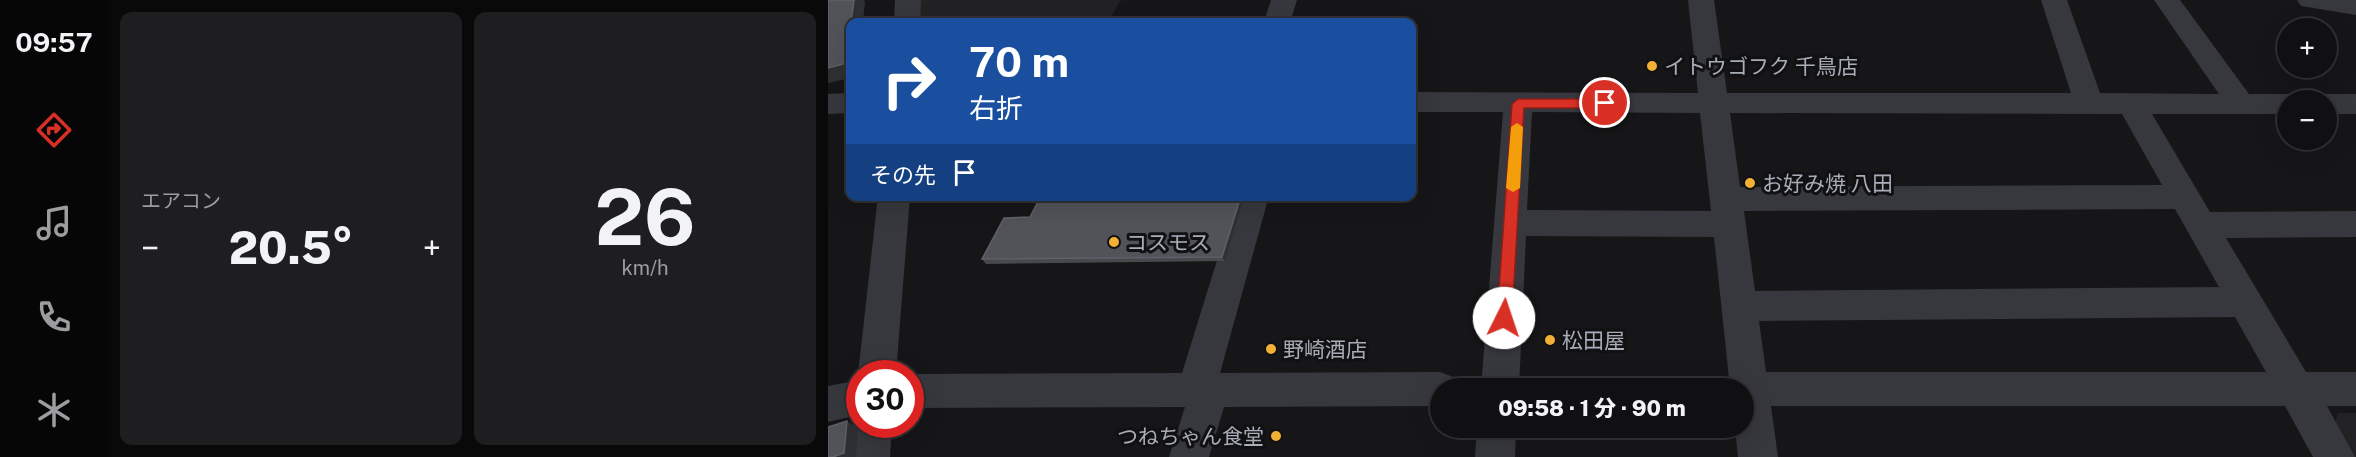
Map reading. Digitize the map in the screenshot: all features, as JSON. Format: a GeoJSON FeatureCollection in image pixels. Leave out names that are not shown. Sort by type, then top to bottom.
{"type":"FeatureCollection","features":[{"type":"Feature","properties":{"kind":"street"},"geometry":{"type":"LineString","coordinates":[[907,18],[908,0]]}},
{"type":"Feature","properties":{"kind":"street"},"geometry":{"type":"LineString","coordinates":[[1278,18],[1284,0]]}},
{"type":"Feature","properties":{"kind":"street"},"geometry":{"type":"LineString","coordinates":[[1701,0],[1740,306],[1746,378]]}},
{"type":"Feature","properties":{"kind":"street"},"geometry":{"type":"LineString","coordinates":[[2054,0],[2089,104]]}},
{"type":"Feature","properties":{"kind":"street"},"geometry":{"type":"LineString","coordinates":[[2167,0],[2241,104]]}},
{"type":"Feature","properties":{"kind":"street"},"geometry":{"type":"LineString","coordinates":[[2310,0],[2356,7]]}},
{"type":"Feature","properties":{"kind":"street"},"geometry":{"type":"LineString","coordinates":[[1416,102],[2277,104]]}},
{"type":"Feature","properties":{"kind":"street"},"geometry":{"type":"LineString","coordinates":[[828,104],[846,104]]}},
{"type":"Feature","properties":{"kind":"street"},"geometry":{"type":"LineString","coordinates":[[1501,378],[1518,104]]}},
{"type":"Feature","properties":{"kind":"street"},"geometry":{"type":"LineString","coordinates":[[2131,104],[2335,457]]}},
{"type":"Feature","properties":{"kind":"street"},"geometry":{"type":"LineString","coordinates":[[2337,104],[2356,104]]}},
{"type":"Feature","properties":{"kind":"street"},"geometry":{"type":"LineString","coordinates":[[878,360],[894,201]]}},
{"type":"Feature","properties":{"kind":"street"},"geometry":{"type":"LineString","coordinates":[[1189,457],[1203,389],[1252,201]]}},
{"type":"Feature","properties":{"kind":"street"},"geometry":{"type":"LineString","coordinates":[[1511,223],[1727,211],[2193,211],[2356,224]]}},
{"type":"Feature","properties":{"kind":"street"},"geometry":{"type":"LineString","coordinates":[[1740,306],[2246,302]]}},
{"type":"Feature","properties":{"kind":"street"},"geometry":{"type":"LineString","coordinates":[[924,391],[1430,389]]}},
{"type":"Feature","properties":{"kind":"street"},"geometry":{"type":"LineString","coordinates":[[1754,389],[2356,389]]}},
{"type":"Feature","properties":{"kind":"street"},"geometry":{"type":"LineString","coordinates":[[828,404],[846,400]]}},
{"type":"Feature","properties":{"kind":"street"},"geometry":{"type":"LineString","coordinates":[[1754,432],[1758,457]]}},
{"type":"Feature","properties":{"kind":"street"},"geometry":{"type":"LineString","coordinates":[[870,457],[872,438]]}},
{"type":"Feature","properties":{"kind":"street"},"geometry":{"type":"LineString","coordinates":[[1495,457],[1496,438]]}},
{"type":"Feature","properties":{"kind":"shaded area"},"geometry":{"type":"Polygon","coordinates":[[[921,0],[1121,0],[1110,18],[919,18],[921,0]]]}},
{"type":"Feature","properties":{"kind":"shaded area"},"geometry":{"type":"Polygon","coordinates":[[[2338,413],[2356,413],[2356,457],[2352,457],[2334,426],[2338,413]]]}},
{"type":"Feature","properties":{"kind":"building"},"geometry":{"type":"Polygon","coordinates":[[[828,0],[854,0],[852,18],[846,18],[846,63],[828,68],[828,0]]]}},
{"type":"Feature","properties":{"kind":"building","name":"コスモス"},"geometry":{"type":"Polygon","coordinates":[[[1038,201],[1239,201],[1222,257],[982,259],[1004,218],[1030,217],[1038,201]]]}},
{"type":"Feature","properties":{"kind":"building"},"geometry":{"type":"Polygon","coordinates":[[[846,421],[844,453],[828,457],[828,427],[846,421]]]}},
{"type":"Feature","properties":{"kind":"slow traffic"},"geometry":{"type":"LineString","coordinates":[[1513,188],[1517,127]]}},
{"type":"Feature","properties":{"kind":"place","name":"イトウゴフク 千鳥店"},"geometry":{"type":"Point","coordinates":[1652,66]}},
{"type":"Feature","properties":{"kind":"place","name":"お好み焼 八田"},"geometry":{"type":"Point","coordinates":[1750,183]}},
{"type":"Feature","properties":{"kind":"place","name":"コスモス"},"geometry":{"type":"Point","coordinates":[1114,242]}},
{"type":"Feature","properties":{"kind":"place","name":"松田屋"},"geometry":{"type":"Point","coordinates":[1550,340]}},
{"type":"Feature","properties":{"kind":"place","name":"野崎酒店"},"geometry":{"type":"Point","coordinates":[1271,349]}},
{"type":"Feature","properties":{"kind":"place","name":"つねちゃん食堂"},"geometry":{"type":"Point","coordinates":[1276,436]}},
{"type":"Feature","properties":{"kind":"route"},"geometry":{"type":"LineString","coordinates":[[1504,318],[1518,104],[1605,103]]}}]}
